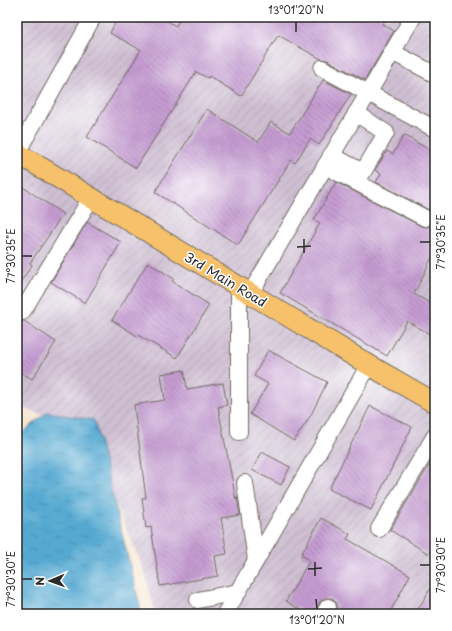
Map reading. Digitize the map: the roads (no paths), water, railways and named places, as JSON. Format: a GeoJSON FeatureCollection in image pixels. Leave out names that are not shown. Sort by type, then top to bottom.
{"type":"FeatureCollection","features":[{"type":"Feature","properties":{"kind":"main road","name":"3rd Main Road"},"geometry":{"type":"LineString","coordinates":[[17,153],[369,365],[435,403]]}},
{"type":"Feature","properties":{"kind":"street"},"geometry":{"type":"LineString","coordinates":[[17,153],[93,17]]}},
{"type":"Feature","properties":{"kind":"street"},"geometry":{"type":"LineString","coordinates":[[239,432],[244,290],[328,160],[412,17]]}},
{"type":"Feature","properties":{"kind":"street"},"geometry":{"type":"LineString","coordinates":[[392,52],[434,74]]}},
{"type":"Feature","properties":{"kind":"street"},"geometry":{"type":"LineString","coordinates":[[322,68],[435,129]]}},
{"type":"Feature","properties":{"kind":"street"},"geometry":{"type":"LineString","coordinates":[[328,160],[363,172],[367,166],[386,133],[356,113]]}},
{"type":"Feature","properties":{"kind":"street"},"geometry":{"type":"LineString","coordinates":[[328,160],[425,218]]}},
{"type":"Feature","properties":{"kind":"street"},"geometry":{"type":"LineString","coordinates":[[22,312],[91,198]]}},
{"type":"Feature","properties":{"kind":"street"},"geometry":{"type":"LineString","coordinates":[[225,614],[369,365]]}},
{"type":"Feature","properties":{"kind":"street"},"geometry":{"type":"LineString","coordinates":[[379,529],[435,436]]}},
{"type":"Feature","properties":{"kind":"street"},"geometry":{"type":"LineString","coordinates":[[245,483],[256,560]]}},
{"type":"Feature","properties":{"kind":"street"},"geometry":{"type":"LineString","coordinates":[[198,600],[238,592]]}},
{"type":"Feature","properties":{"kind":"water"},"geometry":{"type":"Polygon","coordinates":[[[47,412],[94,420],[142,614],[17,614],[17,438],[47,412]]]}}]}
